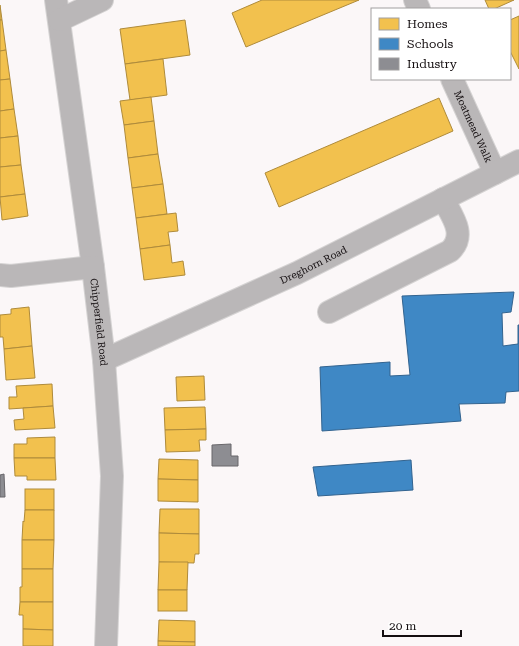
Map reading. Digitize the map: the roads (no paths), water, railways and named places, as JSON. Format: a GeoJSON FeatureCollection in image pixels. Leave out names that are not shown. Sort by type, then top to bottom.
{"type":"FeatureCollection","features":[{"type":"Feature","properties":{"kind":"street"},"geometry":{"type":"LineString","coordinates":[[58,10],[102,0]]}},
{"type":"Feature","properties":{"kind":"street","name":"Chipperfield Road"},"geometry":{"type":"LineString","coordinates":[[58,10],[93,267],[104,360],[112,476],[106,646]]}},
{"type":"Feature","properties":{"kind":"street","name":"Moatmead Walk"},"geometry":{"type":"LineString","coordinates":[[452,80],[495,173]]}},
{"type":"Feature","properties":{"kind":"street","name":"Dreghorn Road"},"geometry":{"type":"LineString","coordinates":[[104,360],[298,273],[519,162]]}},
{"type":"Feature","properties":{"kind":"street"},"geometry":{"type":"LineString","coordinates":[[329,312],[450,251],[455,246],[458,239],[458,232],[456,224],[443,199]]}},
{"type":"Feature","properties":{"kind":"street"},"geometry":{"type":"LineString","coordinates":[[0,274],[11,276],[93,267]]}}]}
